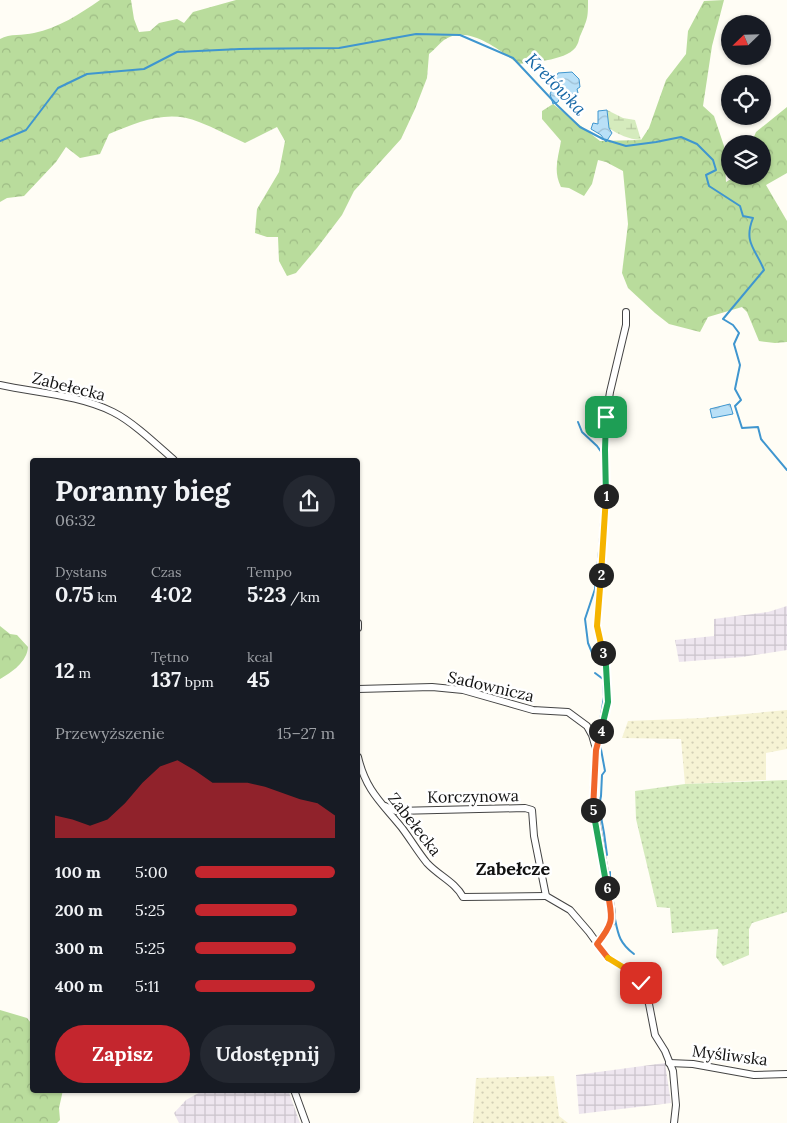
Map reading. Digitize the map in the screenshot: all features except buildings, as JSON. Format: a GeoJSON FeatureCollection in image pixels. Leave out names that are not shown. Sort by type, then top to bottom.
{"type":"FeatureCollection","features":[{"type":"Feature","properties":{"kind":"street"},"geometry":{"type":"LineString","coordinates":[[597,944],[611,923],[612,913],[593,813],[596,750],[608,702],[606,666],[597,626],[606,492],[606,417],[626,325],[626,312]]}},
{"type":"Feature","properties":{"kind":"street","name":"Zabełecka"},"geometry":{"type":"LineString","coordinates":[[0,385],[41,392],[116,413],[172,458]]}},
{"type":"Feature","properties":{"kind":"street","name":"Sadownicza"},"geometry":{"type":"LineString","coordinates":[[360,690],[432,687],[463,690],[533,710],[568,712],[587,726],[592,734],[596,750]]}},
{"type":"Feature","properties":{"kind":"street","name":"Zabełecka"},"geometry":{"type":"LineString","coordinates":[[360,767],[366,783],[427,863],[453,884],[463,897],[546,896]]}},
{"type":"Feature","properties":{"kind":"street","name":"Korczynowa"},"geometry":{"type":"LineString","coordinates":[[385,806],[396,811],[525,808],[532,810],[534,836],[546,896]]}},
{"type":"Feature","properties":{"kind":"street","name":"Myśliwska"},"geometry":{"type":"LineString","coordinates":[[546,896],[570,910],[607,957],[626,969],[641,983],[655,1035],[665,1051],[673,1071],[676,1090],[674,1123]]}},
{"type":"Feature","properties":{"kind":"street","name":"Myśliwska"},"geometry":{"type":"LineString","coordinates":[[670,1063],[692,1064],[748,1074],[787,1074]]}},
{"type":"Feature","properties":{"kind":"street"},"geometry":{"type":"LineString","coordinates":[[295,1093],[306,1123]]}},
{"type":"Feature","properties":{"kind":"shaded area"},"geometry":{"type":"Polygon","coordinates":[[[787,606],[787,650],[742,657],[679,662],[675,640],[714,636],[714,619],[768,612],[787,606]]]}},
{"type":"Feature","properties":{"kind":"shaded area"},"geometry":{"type":"Polygon","coordinates":[[[787,710],[787,749],[766,753],[766,780],[685,784],[681,739],[622,738],[628,721],[702,718],[787,710]]]}},
{"type":"Feature","properties":{"kind":"shaded area"},"geometry":{"type":"Polygon","coordinates":[[[665,1063],[671,1103],[579,1114],[576,1075],[665,1063]]]}},
{"type":"Feature","properties":{"kind":"shaded area"},"geometry":{"type":"Polygon","coordinates":[[[554,1076],[559,1116],[568,1123],[473,1123],[476,1078],[554,1076]]]}},
{"type":"Feature","properties":{"kind":"shaded area"},"geometry":{"type":"Polygon","coordinates":[[[199,1093],[289,1093],[300,1123],[179,1123],[174,1113],[186,1100],[199,1093]]]}},
{"type":"Feature","properties":{"kind":"green space"},"geometry":{"type":"Polygon","coordinates":[[[100,0],[131,0],[134,19],[139,32],[150,31],[159,23],[177,19],[184,23],[193,12],[236,0],[588,0],[588,14],[577,45],[573,50],[560,57],[542,61],[519,64],[493,46],[473,37],[453,36],[444,40],[429,54],[427,78],[401,139],[354,191],[342,215],[317,248],[296,273],[287,276],[279,261],[278,237],[267,237],[255,233],[257,209],[279,172],[285,141],[277,127],[245,143],[205,124],[187,118],[165,117],[153,119],[109,134],[100,154],[80,158],[66,147],[56,162],[24,196],[7,198],[0,202],[0,39],[52,28],[100,0]]]}},
{"type":"Feature","properties":{"kind":"green space"},"geometry":{"type":"Polygon","coordinates":[[[724,0],[712,46],[703,106],[714,116],[721,137],[721,185],[766,185],[787,221],[787,342],[759,341],[747,312],[742,307],[708,317],[700,332],[669,324],[655,313],[628,288],[622,273],[628,224],[623,171],[598,160],[592,184],[584,196],[569,188],[561,187],[557,170],[561,141],[542,119],[542,111],[553,104],[600,141],[641,140],[649,128],[666,80],[686,54],[688,31],[704,1],[724,0]]]}},
{"type":"Feature","properties":{"kind":"green space"},"geometry":{"type":"Polygon","coordinates":[[[787,107],[787,173],[771,182],[771,135],[755,135],[765,125],[771,125],[771,120],[787,107]]]}},
{"type":"Feature","properties":{"kind":"green space"},"geometry":{"type":"Polygon","coordinates":[[[607,110],[623,118],[635,120],[641,140],[616,133],[609,128],[607,110]]]}},
{"type":"Feature","properties":{"kind":"green space"},"geometry":{"type":"Polygon","coordinates":[[[0,626],[10,634],[17,635],[28,647],[22,662],[0,679],[0,626]]]}},
{"type":"Feature","properties":{"kind":"green space"},"geometry":{"type":"Polygon","coordinates":[[[787,780],[787,912],[752,923],[749,929],[749,955],[723,966],[716,957],[718,929],[672,933],[670,908],[657,907],[636,819],[635,791],[685,784],[787,780]]]}},
{"type":"Feature","properties":{"kind":"green space"},"geometry":{"type":"Polygon","coordinates":[[[0,1010],[27,1018],[30,1022],[30,1093],[62,1093],[59,1108],[60,1120],[57,1123],[0,1123],[0,1010]]]}},
{"type":"Feature","properties":{"kind":"water"},"geometry":{"type":"Polygon","coordinates":[[[572,72],[579,79],[580,87],[577,89],[578,93],[569,94],[563,100],[559,99],[558,102],[553,104],[550,94],[552,90],[556,90],[553,83],[558,73],[572,72]]]}},
{"type":"Feature","properties":{"kind":"water"},"geometry":{"type":"Polygon","coordinates":[[[607,110],[609,128],[612,133],[606,142],[601,135],[591,129],[593,123],[598,124],[598,111],[607,110]]]}},
{"type":"Feature","properties":{"kind":"water"},"geometry":{"type":"Polygon","coordinates":[[[730,404],[733,414],[712,418],[710,409],[730,404]]]}},
{"type":"Feature","properties":{"kind":"waterway","name":"Kretówka"},"geometry":{"type":"LineString","coordinates":[[0,141],[26,130],[58,88],[87,74],[144,69],[177,52],[339,48],[416,34],[460,35],[513,58],[580,127],[603,139],[626,146],[681,137],[697,144],[713,160],[716,170],[706,175],[709,186],[740,206],[743,216],[753,218],[749,234],[750,240],[764,270],[723,319],[733,325],[739,333],[734,344],[740,365],[735,389],[741,400],[735,406],[742,428],[758,427],[761,439],[787,470]]}},
{"type":"Feature","properties":{"kind":"waterway"},"geometry":{"type":"LineString","coordinates":[[578,422],[582,432],[602,453],[603,479]]}},
{"type":"Feature","properties":{"kind":"waterway"},"geometry":{"type":"LineString","coordinates":[[595,660],[588,643],[585,619],[595,589],[599,551]]}},
{"type":"Feature","properties":{"kind":"waterway"},"geometry":{"type":"LineString","coordinates":[[595,673],[603,679],[604,697],[599,727]]}},
{"type":"Feature","properties":{"kind":"waterway"},"geometry":{"type":"LineString","coordinates":[[600,744],[605,771],[602,775],[599,806],[607,855]]}},
{"type":"Feature","properties":{"kind":"waterway"},"geometry":{"type":"LineString","coordinates":[[610,872],[610,885]]}},
{"type":"Feature","properties":{"kind":"waterway"},"geometry":{"type":"LineString","coordinates":[[614,914],[622,941],[634,954]]}},
{"type":"Feature","properties":{"kind":"waterway"},"geometry":{"type":"LineString","coordinates":[[641,969],[643,978]]}},
{"type":"Feature","properties":{"kind":"district","name":"Zabełcze"},"geometry":{"type":"Point","coordinates":[513,868]}},
{"type":"Feature","properties":{"kind":"route"},"geometry":{"type":"LineString","coordinates":[[606,417],[604,542],[597,626],[606,666],[608,702],[596,750],[593,813],[612,913],[611,923],[597,944],[607,957],[626,969],[641,983]]}}]}
